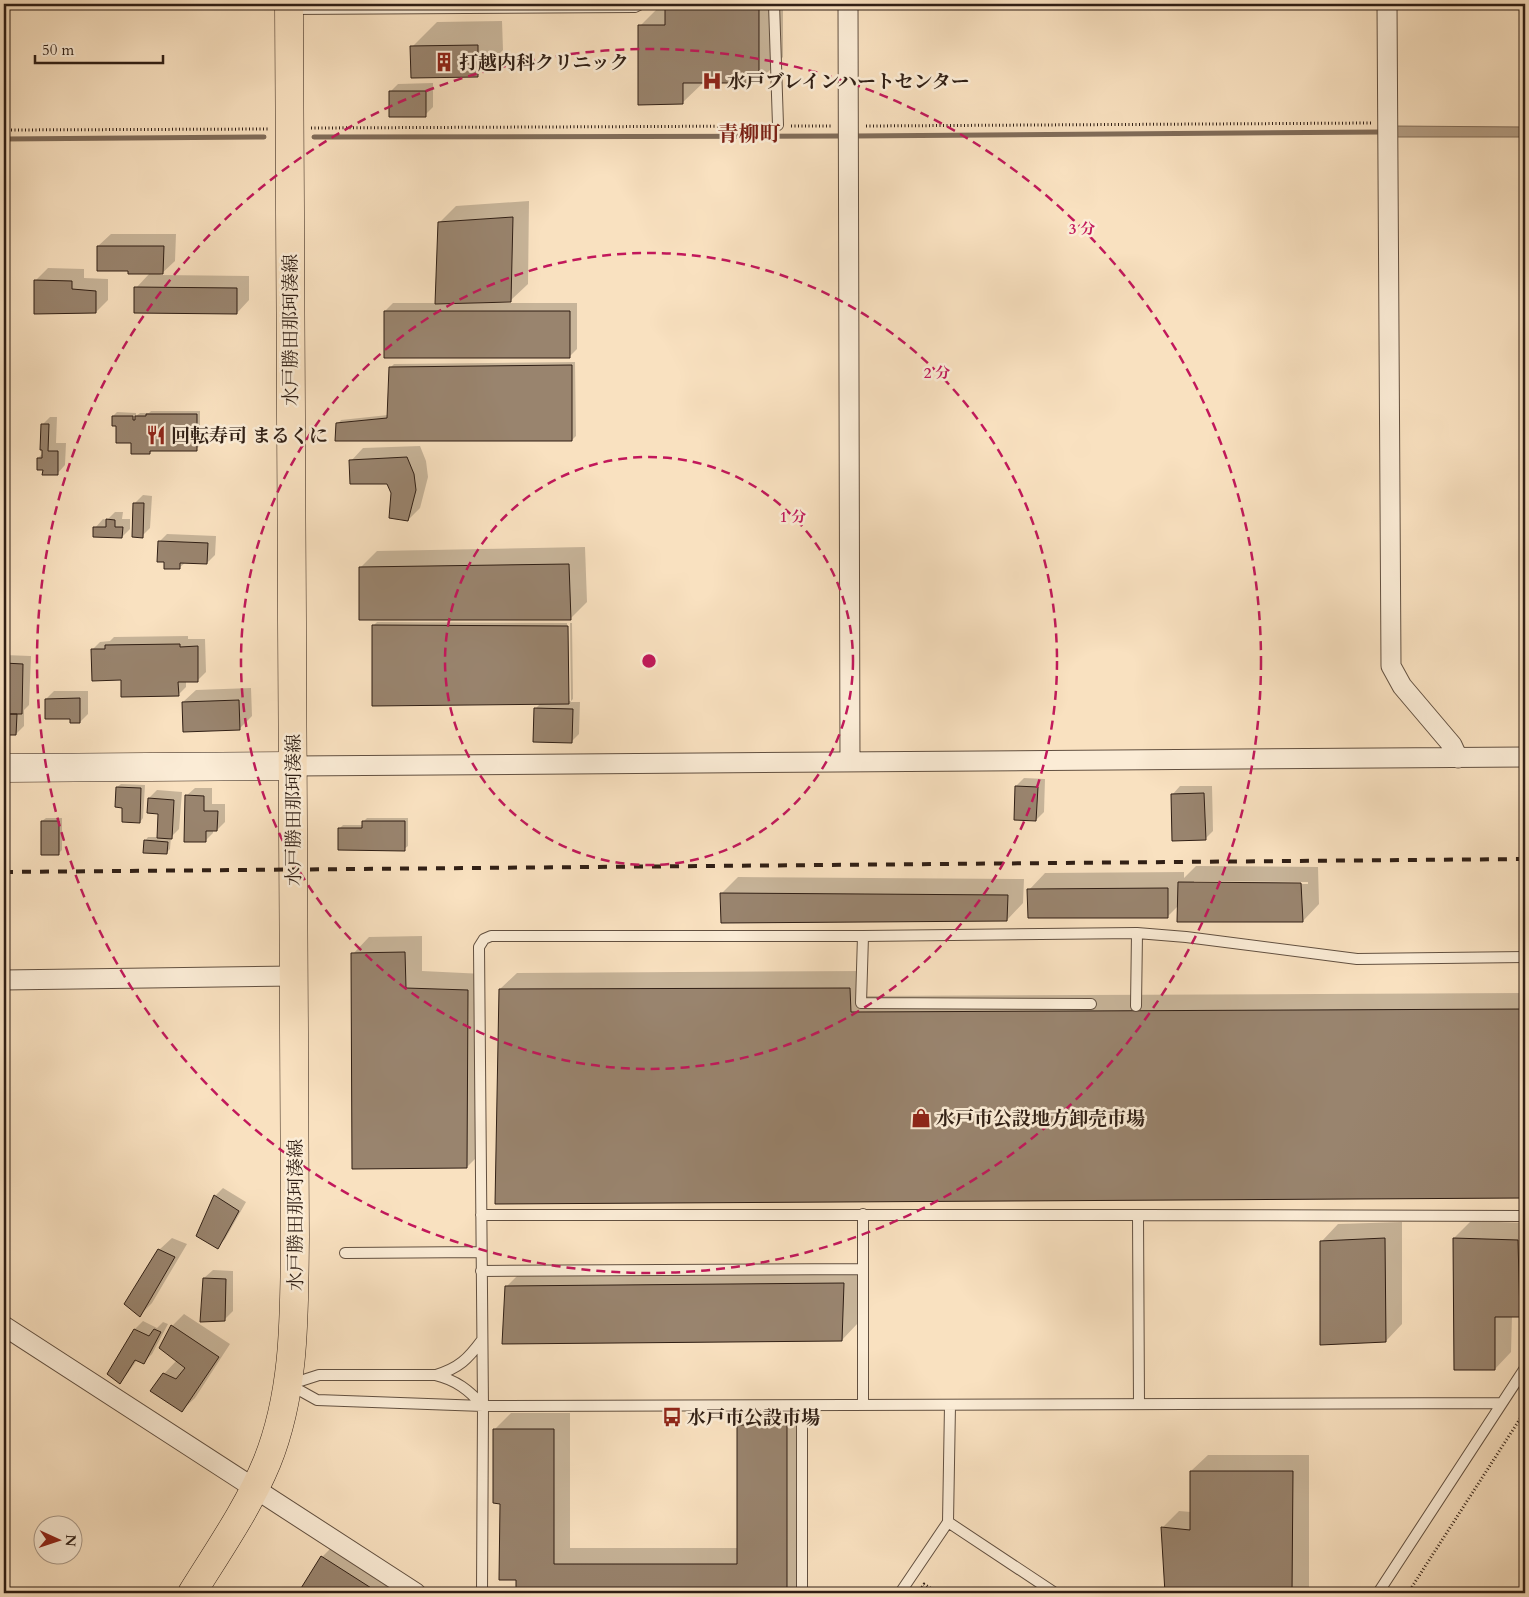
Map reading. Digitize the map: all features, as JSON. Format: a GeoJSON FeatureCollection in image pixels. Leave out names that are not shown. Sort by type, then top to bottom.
{"type":"FeatureCollection","features":[{"type":"Feature","properties":{"kind":"main road","name":"水戸勝田那珂湊線"},"geometry":{"type":"LineString","coordinates":[[192,1593],[236,1522],[267,1462],[276,1437],[289,1385],[293,1350],[296,1237],[289,7]]}},
{"type":"Feature","properties":{"kind":"street"},"geometry":{"type":"LineString","coordinates":[[848,4],[850,762]]}},
{"type":"Feature","properties":{"kind":"street"},"geometry":{"type":"LineString","coordinates":[[1387,4],[1391,666],[1402,686],[1452,745],[1458,758]]}},
{"type":"Feature","properties":{"kind":"street"},"geometry":{"type":"LineString","coordinates":[[4,768],[1525,758]]}},
{"type":"Feature","properties":{"kind":"street"},"geometry":{"type":"LineString","coordinates":[[4,980],[294,976]]}},
{"type":"Feature","properties":{"kind":"street"},"geometry":{"type":"LineString","coordinates":[[4,1326],[416,1593]]}},
{"type":"Feature","properties":{"kind":"lane"},"geometry":{"type":"LineString","coordinates":[[774,4],[778,126]]}},
{"type":"Feature","properties":{"kind":"lane"},"geometry":{"type":"LineString","coordinates":[[289,7],[637,5]]}},
{"type":"Feature","properties":{"kind":"lane"},"geometry":{"type":"LineString","coordinates":[[1136,1006],[1137,933]]}},
{"type":"Feature","properties":{"kind":"lane"},"geometry":{"type":"LineString","coordinates":[[482,1593],[483,1406],[479,947],[484,939],[491,936],[863,936],[1137,933],[1186,937],[1357,959],[1525,957]]}},
{"type":"Feature","properties":{"kind":"lane"},"geometry":{"type":"LineString","coordinates":[[863,936],[861,1003],[1091,1004]]}},
{"type":"Feature","properties":{"kind":"lane"},"geometry":{"type":"LineString","coordinates":[[862,1405],[863,1214]]}},
{"type":"Feature","properties":{"kind":"lane"},"geometry":{"type":"LineString","coordinates":[[481,1215],[1525,1216]]}},
{"type":"Feature","properties":{"kind":"lane"},"geometry":{"type":"LineString","coordinates":[[1138,1215],[1139,1404]]}},
{"type":"Feature","properties":{"kind":"lane"},"geometry":{"type":"LineString","coordinates":[[345,1252],[481,1252]]}},
{"type":"Feature","properties":{"kind":"lane"},"geometry":{"type":"LineString","coordinates":[[481,1271],[863,1269]]}},
{"type":"Feature","properties":{"kind":"lane"},"geometry":{"type":"LineString","coordinates":[[435,1375],[458,1367],[472,1354],[482,1340]]}},
{"type":"Feature","properties":{"kind":"lane"},"geometry":{"type":"LineString","coordinates":[[1378,1593],[1525,1368]]}},
{"type":"Feature","properties":{"kind":"lane"},"geometry":{"type":"LineString","coordinates":[[289,1385],[318,1374],[435,1375],[449,1378],[458,1383],[471,1392],[483,1406]]}},
{"type":"Feature","properties":{"kind":"lane"},"geometry":{"type":"LineString","coordinates":[[289,1385],[317,1400],[483,1406],[1502,1403]]}},
{"type":"Feature","properties":{"kind":"lane"},"geometry":{"type":"LineString","coordinates":[[900,1593],[948,1522],[950,1405]]}},
{"type":"Feature","properties":{"kind":"lane"},"geometry":{"type":"LineString","coordinates":[[802,1406],[802,1593]]}},
{"type":"Feature","properties":{"kind":"lane"},"geometry":{"type":"LineString","coordinates":[[948,1522],[1055,1593]]}},
{"type":"Feature","properties":{"kind":"path"},"geometry":{"type":"LineString","coordinates":[[4,130],[1388,123]]}},
{"type":"Feature","properties":{"kind":"path"},"geometry":{"type":"LineString","coordinates":[[1408,1593],[1525,1411]]}},
{"type":"Feature","properties":{"kind":"path"},"geometry":{"type":"LineString","coordinates":[[918,1593],[924,1584],[938,1593]]}},
{"type":"Feature","properties":{"kind":"shaded area"},"geometry":{"type":"Polygon","coordinates":[[[1392,126],[1525,127],[1525,137],[1394,137],[1392,126]]]}},
{"type":"Feature","properties":{"kind":"building"},"geometry":{"type":"Polygon","coordinates":[[[665,4],[735,4],[735,9],[759,9],[759,83],[683,83],[683,104],[638,105],[638,25],[665,25],[665,4]]]}},
{"type":"Feature","properties":{"kind":"building","name":"打越内科クリニック"},"geometry":{"type":"Polygon","coordinates":[[[478,45],[478,77],[411,78],[410,46],[478,45]]]}},
{"type":"Feature","properties":{"kind":"building"},"geometry":{"type":"Polygon","coordinates":[[[389,91],[426,91],[426,117],[389,117],[389,91]]]}},
{"type":"Feature","properties":{"kind":"building"},"geometry":{"type":"Polygon","coordinates":[[[513,217],[511,302],[435,304],[438,222],[513,217]]]}},
{"type":"Feature","properties":{"kind":"building"},"geometry":{"type":"Polygon","coordinates":[[[97,246],[164,246],[163,274],[128,274],[128,271],[97,271],[97,246]]]}},
{"type":"Feature","properties":{"kind":"building"},"geometry":{"type":"Polygon","coordinates":[[[34,280],[72,281],[72,289],[96,291],[96,313],[34,314],[34,280]]]}},
{"type":"Feature","properties":{"kind":"building"},"geometry":{"type":"Polygon","coordinates":[[[134,287],[237,288],[237,314],[134,313],[134,287]]]}},
{"type":"Feature","properties":{"kind":"building"},"geometry":{"type":"Polygon","coordinates":[[[384,311],[570,311],[570,358],[384,358],[384,311]]]}},
{"type":"Feature","properties":{"kind":"building"},"geometry":{"type":"Polygon","coordinates":[[[572,365],[572,441],[335,441],[336,423],[387,418],[389,367],[572,365]]]}},
{"type":"Feature","properties":{"kind":"building","name":"回転寿司 まるくに"},"geometry":{"type":"Polygon","coordinates":[[[146,414],[197,414],[197,451],[150,451],[150,454],[131,454],[131,443],[116,443],[116,426],[112,426],[112,416],[133,416],[133,420],[135,420],[135,416],[146,416],[146,414]]]}},
{"type":"Feature","properties":{"kind":"building"},"geometry":{"type":"Polygon","coordinates":[[[41,424],[49,424],[48,451],[58,451],[58,475],[42,475],[43,470],[37,470],[37,458],[42,458],[42,450],[40,450],[41,424]]]}},
{"type":"Feature","properties":{"kind":"building"},"geometry":{"type":"Polygon","coordinates":[[[407,457],[414,474],[416,490],[408,521],[389,518],[391,493],[387,484],[350,484],[349,460],[407,457]]]}},
{"type":"Feature","properties":{"kind":"building"},"geometry":{"type":"Polygon","coordinates":[[[133,503],[144,503],[143,538],[132,537],[133,503]]]}},
{"type":"Feature","properties":{"kind":"building"},"geometry":{"type":"Polygon","coordinates":[[[106,519],[115,520],[115,527],[123,527],[122,538],[93,537],[93,527],[106,527],[106,519]]]}},
{"type":"Feature","properties":{"kind":"building"},"geometry":{"type":"Polygon","coordinates":[[[158,541],[208,543],[207,564],[180,563],[180,569],[164,569],[164,562],[157,562],[158,541]]]}},
{"type":"Feature","properties":{"kind":"building"},"geometry":{"type":"Polygon","coordinates":[[[569,564],[571,620],[359,620],[359,567],[569,564]]]}},
{"type":"Feature","properties":{"kind":"building"},"geometry":{"type":"Polygon","coordinates":[[[372,625],[568,626],[569,704],[372,706],[372,625]]]}},
{"type":"Feature","properties":{"kind":"building"},"geometry":{"type":"Polygon","coordinates":[[[180,644],[180,647],[198,646],[198,682],[178,682],[179,696],[121,697],[121,680],[92,681],[91,649],[105,649],[105,645],[180,644]]]}},
{"type":"Feature","properties":{"kind":"building"},"geometry":{"type":"Polygon","coordinates":[[[4,663],[23,664],[22,714],[4,714],[4,663]]]}},
{"type":"Feature","properties":{"kind":"building"},"geometry":{"type":"Polygon","coordinates":[[[80,698],[80,723],[70,723],[70,719],[45,719],[45,699],[80,698]]]}},
{"type":"Feature","properties":{"kind":"building"},"geometry":{"type":"Polygon","coordinates":[[[239,700],[240,730],[183,732],[182,702],[239,700]]]}},
{"type":"Feature","properties":{"kind":"building"},"geometry":{"type":"Polygon","coordinates":[[[534,708],[573,709],[572,743],[533,742],[534,708]]]}},
{"type":"Feature","properties":{"kind":"building"},"geometry":{"type":"Polygon","coordinates":[[[4,714],[17,714],[16,735],[4,735],[4,714]]]}},
{"type":"Feature","properties":{"kind":"building"},"geometry":{"type":"Polygon","coordinates":[[[1015,786],[1038,787],[1036,821],[1014,820],[1015,786]]]}},
{"type":"Feature","properties":{"kind":"building"},"geometry":{"type":"Polygon","coordinates":[[[116,787],[141,788],[140,823],[122,822],[122,808],[115,807],[116,787]]]}},
{"type":"Feature","properties":{"kind":"building"},"geometry":{"type":"Polygon","coordinates":[[[1204,793],[1206,840],[1172,841],[1171,794],[1204,793]]]}},
{"type":"Feature","properties":{"kind":"building"},"geometry":{"type":"Polygon","coordinates":[[[185,795],[204,796],[204,811],[218,811],[217,831],[206,831],[206,842],[184,842],[185,795]]]}},
{"type":"Feature","properties":{"kind":"building"},"geometry":{"type":"Polygon","coordinates":[[[148,798],[174,800],[172,839],[157,838],[158,814],[147,813],[148,798]]]}},
{"type":"Feature","properties":{"kind":"building"},"geometry":{"type":"Polygon","coordinates":[[[41,821],[59,821],[59,855],[41,855],[41,821]]]}},
{"type":"Feature","properties":{"kind":"building"},"geometry":{"type":"Polygon","coordinates":[[[362,821],[405,821],[405,851],[338,850],[338,828],[362,828],[362,821]]]}},
{"type":"Feature","properties":{"kind":"building"},"geometry":{"type":"Polygon","coordinates":[[[144,840],[168,842],[167,854],[143,853],[144,840]]]}},
{"type":"Feature","properties":{"kind":"building"},"geometry":{"type":"Polygon","coordinates":[[[1178,882],[1301,883],[1303,922],[1177,922],[1178,882]]]}},
{"type":"Feature","properties":{"kind":"building"},"geometry":{"type":"Polygon","coordinates":[[[1168,888],[1168,918],[1028,918],[1027,889],[1168,888]]]}},
{"type":"Feature","properties":{"kind":"building"},"geometry":{"type":"Polygon","coordinates":[[[720,893],[1008,895],[1007,921],[721,923],[720,893]]]}},
{"type":"Feature","properties":{"kind":"building"},"geometry":{"type":"Polygon","coordinates":[[[405,952],[406,988],[468,990],[467,1168],[352,1169],[351,953],[405,952]]]}},
{"type":"Feature","properties":{"kind":"building"},"geometry":{"type":"Polygon","coordinates":[[[850,988],[851,1012],[1525,1009],[1525,1198],[495,1204],[499,989],[850,988]]]}},
{"type":"Feature","properties":{"kind":"building"},"geometry":{"type":"Polygon","coordinates":[[[214,1195],[239,1211],[218,1249],[196,1236],[214,1195]]]}},
{"type":"Feature","properties":{"kind":"building"},"geometry":{"type":"Polygon","coordinates":[[[1385,1238],[1386,1342],[1320,1345],[1320,1241],[1385,1238]]]}},
{"type":"Feature","properties":{"kind":"building"},"geometry":{"type":"Polygon","coordinates":[[[1453,1238],[1518,1240],[1520,1317],[1495,1317],[1495,1370],[1454,1370],[1453,1238]]]}},
{"type":"Feature","properties":{"kind":"building"},"geometry":{"type":"Polygon","coordinates":[[[158,1249],[175,1257],[140,1317],[124,1304],[158,1249]]]}},
{"type":"Feature","properties":{"kind":"building"},"geometry":{"type":"Polygon","coordinates":[[[203,1278],[226,1279],[225,1321],[200,1322],[203,1278]]]}},
{"type":"Feature","properties":{"kind":"building"},"geometry":{"type":"Polygon","coordinates":[[[844,1283],[842,1341],[502,1344],[505,1286],[844,1283]]]}},
{"type":"Feature","properties":{"kind":"building"},"geometry":{"type":"Polygon","coordinates":[[[171,1325],[219,1357],[182,1412],[150,1391],[163,1373],[176,1379],[185,1368],[159,1348],[171,1325]]]}},
{"type":"Feature","properties":{"kind":"building"},"geometry":{"type":"Polygon","coordinates":[[[134,1329],[149,1336],[154,1329],[161,1332],[144,1364],[135,1360],[120,1384],[107,1374],[134,1329]]]}},
{"type":"Feature","properties":{"kind":"building"},"geometry":{"type":"Polygon","coordinates":[[[737,1425],[787,1425],[787,1593],[516,1593],[516,1580],[499,1580],[500,1504],[493,1503],[493,1429],[554,1429],[554,1564],[737,1564],[737,1425]]]}},
{"type":"Feature","properties":{"kind":"building"},"geometry":{"type":"Polygon","coordinates":[[[1190,1471],[1293,1471],[1292,1593],[1165,1593],[1161,1527],[1190,1530],[1190,1471]]]}},
{"type":"Feature","properties":{"kind":"building"},"geometry":{"type":"Polygon","coordinates":[[[321,1556],[379,1593],[298,1593],[321,1556]]]}},
{"type":"Feature","properties":{"kind":"waterway"},"geometry":{"type":"LineString","coordinates":[[855,136],[1381,132]]}},
{"type":"Feature","properties":{"kind":"waterway"},"geometry":{"type":"LineString","coordinates":[[314,137],[840,136]]}},
{"type":"Feature","properties":{"kind":"waterway"},"geometry":{"type":"LineString","coordinates":[[4,139],[264,137]]}},
{"type":"Feature","properties":{"kind":"railway"},"geometry":{"type":"LineString","coordinates":[[4,872],[1525,859]]}},
{"type":"Feature","properties":{"kind":"place","name":"打越内科クリニック"},"geometry":{"type":"Point","coordinates":[444,62]}},
{"type":"Feature","properties":{"kind":"place","name":"水戸ブレインハートセンター"},"geometry":{"type":"Point","coordinates":[712,81]}},
{"type":"Feature","properties":{"kind":"place","name":"回転寿司 まるくに"},"geometry":{"type":"Point","coordinates":[156,435]}},
{"type":"Feature","properties":{"kind":"place","name":"水戸市公設地方卸売市場"},"geometry":{"type":"Point","coordinates":[921,1118]}},
{"type":"Feature","properties":{"kind":"place","name":"水戸市公設市場"},"geometry":{"type":"Point","coordinates":[672,1417]}},
{"type":"Feature","properties":{"kind":"district","name":"青柳町"},"geometry":{"type":"Point","coordinates":[749,134]}}]}
